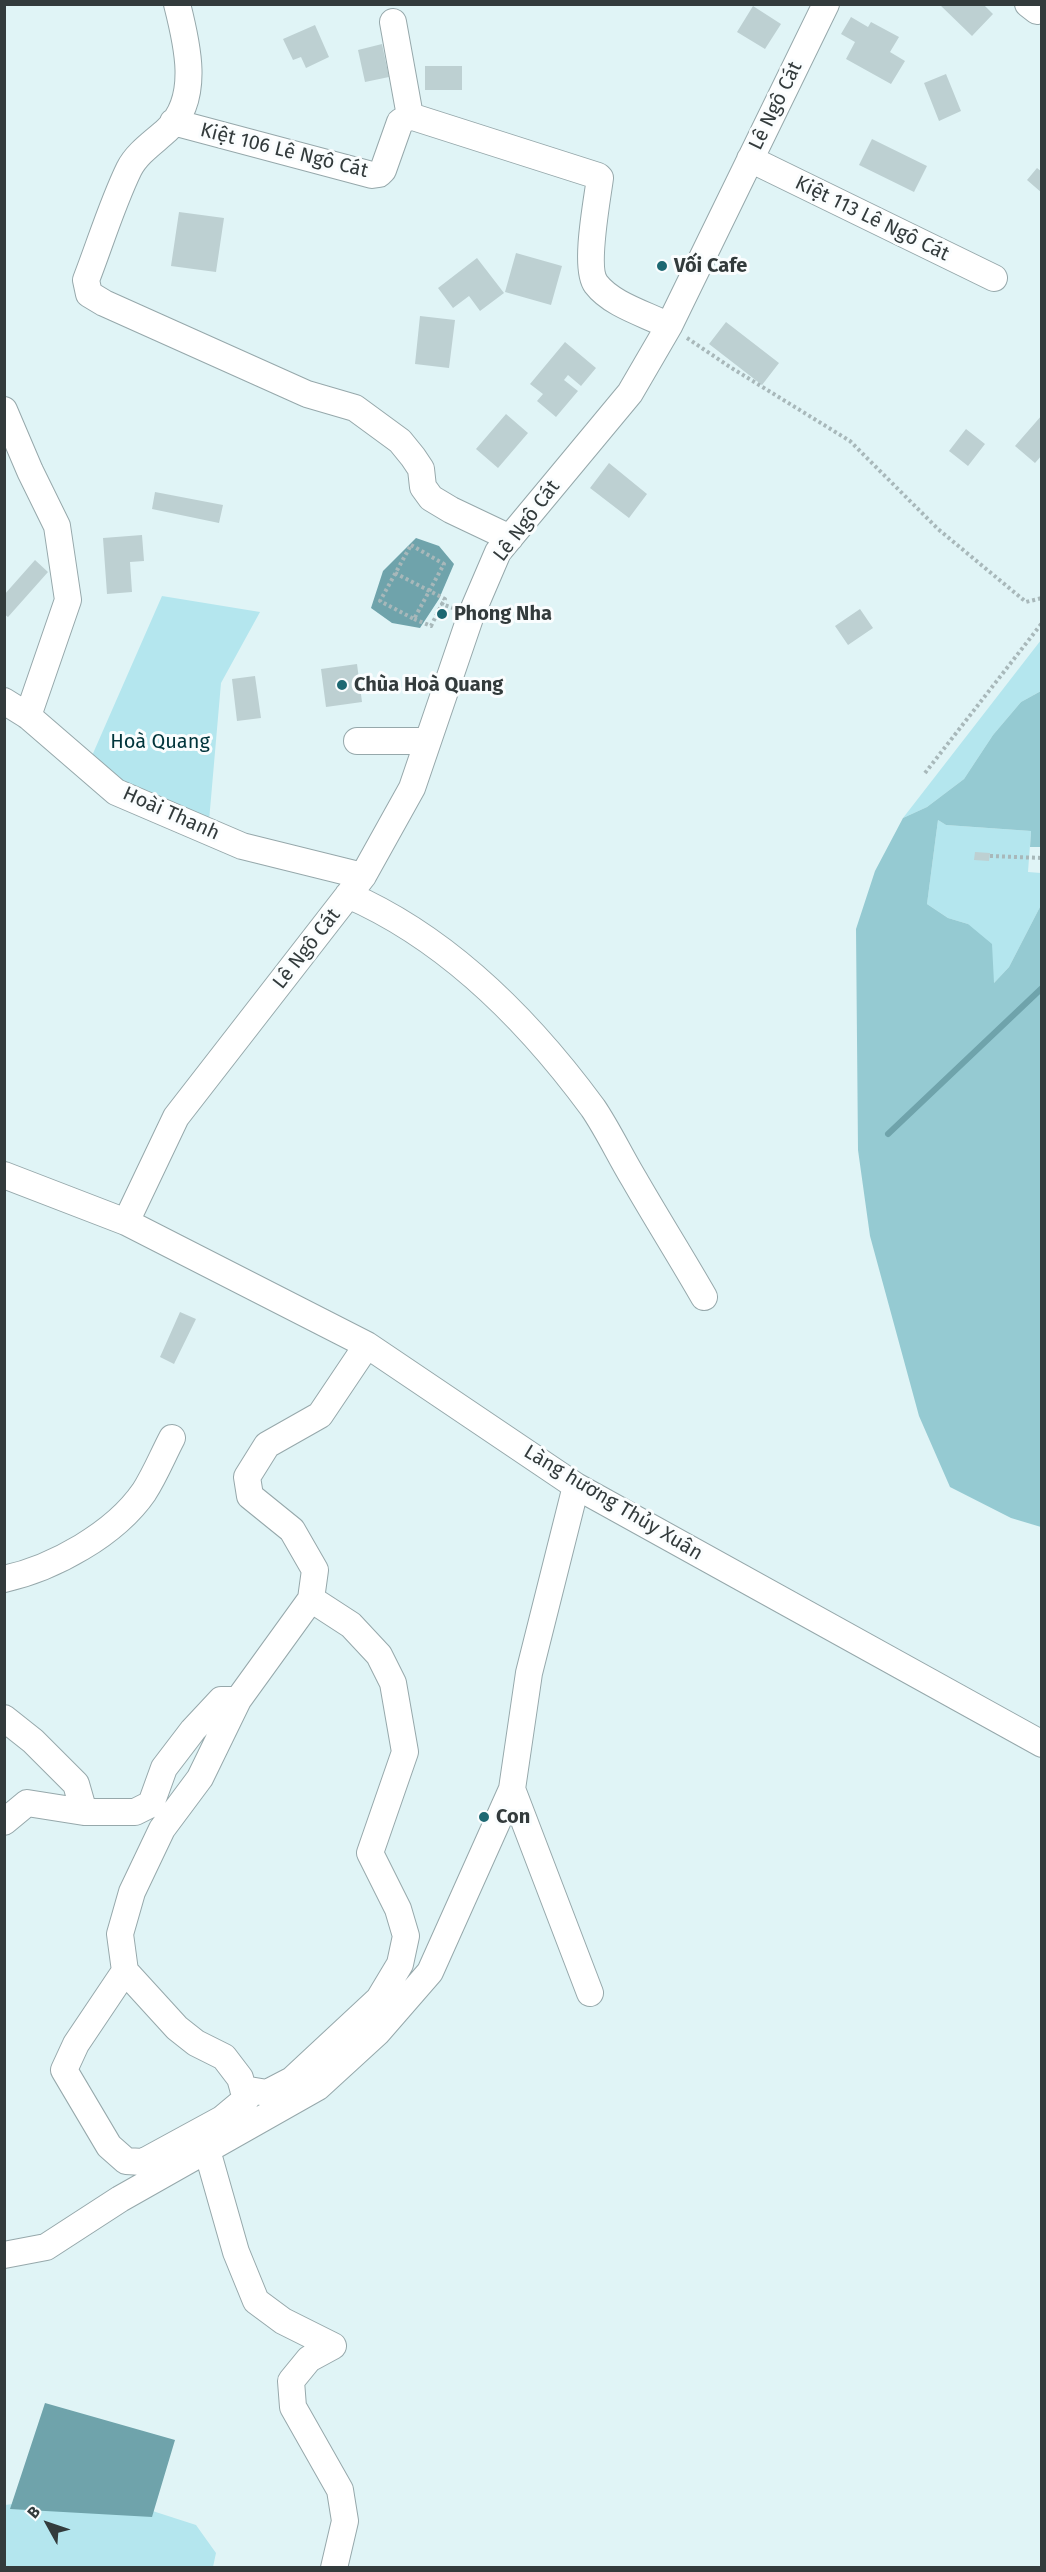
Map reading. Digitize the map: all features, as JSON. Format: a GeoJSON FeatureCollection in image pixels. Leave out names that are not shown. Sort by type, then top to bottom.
{"type":"FeatureCollection","features":[{"type":"Feature","properties":{"kind":"street"},"geometry":{"type":"LineString","coordinates":[[177,4],[190,65],[185,102],[173,122],[130,167],[86,280],[89,294],[104,303],[307,394],[355,408],[400,441],[414,457],[421,469],[423,487],[431,498],[510,538]]}},
{"type":"Feature","properties":{"kind":"street","name":"Lê Ngô Cát"},"geometry":{"type":"LineString","coordinates":[[126,1222],[176,1117],[356,885],[412,788],[471,615],[498,552],[630,393],[669,326],[826,4]]}},
{"type":"Feature","properties":{"kind":"street"},"geometry":{"type":"LineString","coordinates":[[393,22],[410,116],[600,178],[589,270],[596,284],[612,298],[669,326]]}},
{"type":"Feature","properties":{"kind":"street","name":"Kiệt 106 Lê Ngô Cát"},"geometry":{"type":"LineString","coordinates":[[173,122],[372,175],[379,174],[383,170],[400,122],[410,116]]}},
{"type":"Feature","properties":{"kind":"street","name":"Kiệt 113 Lê Ngô Cát"},"geometry":{"type":"LineString","coordinates":[[750,159],[994,278]]}},
{"type":"Feature","properties":{"kind":"street"},"geometry":{"type":"LineString","coordinates":[[4,410],[57,526],[68,600],[28,716]]}},
{"type":"Feature","properties":{"kind":"street","name":"Hoài Thanh"},"geometry":{"type":"LineString","coordinates":[[4,701],[28,716],[116,792],[242,846],[356,885],[385,911],[416,930],[489,990],[531,1032],[594,1110],[704,1297]]}},
{"type":"Feature","properties":{"kind":"street"},"geometry":{"type":"LineString","coordinates":[[357,741],[428,741]]}},
{"type":"Feature","properties":{"kind":"street","name":"Làng hương Thủy Xuân"},"geometry":{"type":"LineString","coordinates":[[6,1179],[126,1222],[367,1345],[576,1486],[1041,1744]]}},
{"type":"Feature","properties":{"kind":"street"},"geometry":{"type":"LineString","coordinates":[[125,1971],[76,2044],[64,2070],[109,2146],[126,2161],[143,2162],[222,2119],[246,2099],[240,2078],[224,2056],[196,2043],[177,2028],[125,1971],[120,1934],[132,1892],[162,1829],[200,1778],[238,1700],[311,1599],[315,1570],[292,1530],[250,1496],[247,1477],[267,1445],[320,1415],[367,1345]]}},
{"type":"Feature","properties":{"kind":"street"},"geometry":{"type":"LineString","coordinates":[[4,1579],[31,1573],[107,1532],[143,1492],[172,1438]]}},
{"type":"Feature","properties":{"kind":"street"},"geometry":{"type":"LineString","coordinates":[[4,2255],[46,2247],[120,2199],[318,2087],[377,2033],[430,1972],[512,1789],[529,1673],[576,1486]]}},
{"type":"Feature","properties":{"kind":"street"},"geometry":{"type":"LineString","coordinates":[[243,2089],[267,2094],[292,2080],[379,2000],[400,1964],[406,1936],[398,1909],[370,1853],[405,1752],[393,1683],[379,1655],[351,1625],[311,1599]]}},
{"type":"Feature","properties":{"kind":"street"},"geometry":{"type":"LineString","coordinates":[[4,1822],[27,1803],[84,1812],[135,1812],[151,1804],[164,1768],[193,1730],[220,1700],[238,1700]]}},
{"type":"Feature","properties":{"kind":"street"},"geometry":{"type":"LineString","coordinates":[[4,1718],[33,1741],[76,1784],[84,1812]]}},
{"type":"Feature","properties":{"kind":"street"},"geometry":{"type":"LineString","coordinates":[[512,1789],[590,1993]]}},
{"type":"Feature","properties":{"kind":"street"},"geometry":{"type":"LineString","coordinates":[[207,2150],[236,2252],[256,2301],[283,2321],[333,2346],[309,2359],[291,2381],[293,2407],[340,2490],[345,2521],[334,2568]]}},
{"type":"Feature","properties":{"kind":"path"},"geometry":{"type":"LineString","coordinates":[[669,326],[730,367],[850,441],[938,529],[1026,602],[1041,598]]}},
{"type":"Feature","properties":{"kind":"path"},"geometry":{"type":"LineString","coordinates":[[414,619],[444,564],[411,545],[381,601],[414,619],[431,626],[442,604]]}},
{"type":"Feature","properties":{"kind":"path"},"geometry":{"type":"LineString","coordinates":[[395,573],[445,599]]}},
{"type":"Feature","properties":{"kind":"path"},"geometry":{"type":"LineString","coordinates":[[925,773],[1041,623]]}},
{"type":"Feature","properties":{"kind":"path"},"geometry":{"type":"LineString","coordinates":[[990,856],[1041,858]]}},
{"type":"Feature","properties":{"kind":"green space","name":"Hoà Quang"},"geometry":{"type":"Polygon","coordinates":[[[162,596],[260,612],[221,683],[209,821],[133,793],[91,758],[162,596]]]}},
{"type":"Feature","properties":{"kind":"green space"},"geometry":{"type":"Polygon","coordinates":[[[1041,640],[1041,691],[1021,702],[993,735],[964,779],[927,807],[903,818],[1041,640]]]}},
{"type":"Feature","properties":{"kind":"green space"},"geometry":{"type":"Polygon","coordinates":[[[938,820],[946,825],[1031,831],[1028,872],[1041,873],[1041,905],[1009,967],[994,983],[968,924],[948,918],[927,904],[938,820]]]}},
{"type":"Feature","properties":{"kind":"green space"},"geometry":{"type":"Polygon","coordinates":[[[62,2497],[134,2505],[196,2525],[216,2553],[213,2567],[5,2568],[5,2505],[62,2497]]]}},
{"type":"Feature","properties":{"kind":"shaded area"},"geometry":{"type":"Polygon","coordinates":[[[416,538],[439,546],[454,564],[439,599],[420,628],[392,623],[371,608],[383,571],[416,538]]]}},
{"type":"Feature","properties":{"kind":"shaded area"},"geometry":{"type":"Polygon","coordinates":[[[1041,691],[1041,847],[1030,847],[1031,831],[946,825],[938,820],[927,904],[948,918],[968,924],[992,944],[994,983],[1009,967],[1041,905],[1041,1527],[1011,1518],[950,1487],[919,1416],[870,1236],[858,1150],[856,929],[875,871],[903,818],[927,807],[964,779],[993,735],[1021,702],[1041,691]]]}},
{"type":"Feature","properties":{"kind":"shaded area"},"geometry":{"type":"Polygon","coordinates":[[[45,2403],[175,2440],[152,2517],[10,2509],[45,2403]]]}},
{"type":"Feature","properties":{"kind":"building"},"geometry":{"type":"Polygon","coordinates":[[[939,4],[983,4],[993,14],[972,36],[939,4]]]}},
{"type":"Feature","properties":{"kind":"building"},"geometry":{"type":"Polygon","coordinates":[[[753,6],[781,24],[765,49],[737,32],[753,6]]]}},
{"type":"Feature","properties":{"kind":"building"},"geometry":{"type":"Polygon","coordinates":[[[851,17],[868,27],[871,22],[899,37],[890,52],[905,61],[891,84],[846,59],[855,42],[841,34],[851,17]]]}},
{"type":"Feature","properties":{"kind":"building"},"geometry":{"type":"Polygon","coordinates":[[[315,25],[329,57],[306,68],[301,57],[293,60],[283,39],[315,25]]]}},
{"type":"Feature","properties":{"kind":"building"},"geometry":{"type":"Polygon","coordinates":[[[382,44],[389,77],[365,82],[358,50],[382,44]]]}},
{"type":"Feature","properties":{"kind":"building"},"geometry":{"type":"Polygon","coordinates":[[[425,66],[462,66],[462,90],[425,90],[425,66]]]}},
{"type":"Feature","properties":{"kind":"building"},"geometry":{"type":"Polygon","coordinates":[[[946,74],[961,111],[939,121],[924,83],[946,74]]]}},
{"type":"Feature","properties":{"kind":"building"},"geometry":{"type":"Polygon","coordinates":[[[872,139],[927,166],[914,192],[859,165],[872,139]]]}},
{"type":"Feature","properties":{"kind":"building"},"geometry":{"type":"Polygon","coordinates":[[[1037,168],[1042,172],[1042,193],[1027,180],[1037,168]]]}},
{"type":"Feature","properties":{"kind":"building"},"geometry":{"type":"Polygon","coordinates":[[[179,212],[224,218],[216,272],[171,266],[179,212]]]}},
{"type":"Feature","properties":{"kind":"building"},"geometry":{"type":"Polygon","coordinates":[[[516,253],[562,266],[551,305],[505,292],[516,253]]]}},
{"type":"Feature","properties":{"kind":"building"},"geometry":{"type":"Polygon","coordinates":[[[477,258],[504,293],[480,311],[469,296],[453,308],[438,288],[477,258]]]}},
{"type":"Feature","properties":{"kind":"building"},"geometry":{"type":"Polygon","coordinates":[[[420,316],[455,320],[449,368],[415,364],[420,316]]]}},
{"type":"Feature","properties":{"kind":"building"},"geometry":{"type":"Polygon","coordinates":[[[726,322],[779,363],[762,385],[709,344],[726,322]]]}},
{"type":"Feature","properties":{"kind":"building"},"geometry":{"type":"Polygon","coordinates":[[[565,342],[596,368],[581,386],[568,375],[564,380],[578,391],[556,417],[537,401],[543,394],[530,384],[565,342]]]}},
{"type":"Feature","properties":{"kind":"building"},"geometry":{"type":"Polygon","coordinates":[[[506,414],[528,433],[498,468],[476,449],[506,414]]]}},
{"type":"Feature","properties":{"kind":"building"},"geometry":{"type":"Polygon","coordinates":[[[1042,415],[1042,455],[1035,463],[1015,446],[1042,415]]]}},
{"type":"Feature","properties":{"kind":"building"},"geometry":{"type":"Polygon","coordinates":[[[966,429],[985,444],[968,466],[949,451],[966,429]]]}},
{"type":"Feature","properties":{"kind":"building"},"geometry":{"type":"Polygon","coordinates":[[[609,463],[647,494],[629,518],[590,488],[609,463]]]}},
{"type":"Feature","properties":{"kind":"building"},"geometry":{"type":"Polygon","coordinates":[[[155,492],[223,505],[219,523],[152,509],[155,492]]]}},
{"type":"Feature","properties":{"kind":"building"},"geometry":{"type":"Polygon","coordinates":[[[142,535],[144,561],[130,562],[132,592],[107,594],[103,538],[142,535]]]}},
{"type":"Feature","properties":{"kind":"building"},"geometry":{"type":"Polygon","coordinates":[[[35,560],[48,572],[8,617],[4,614],[4,595],[35,560]]]}},
{"type":"Feature","properties":{"kind":"building"},"geometry":{"type":"Polygon","coordinates":[[[860,609],[873,628],[848,645],[835,626],[860,609]]]}},
{"type":"Feature","properties":{"kind":"building","name":"Chùa Hoà Quang"},"geometry":{"type":"Polygon","coordinates":[[[357,664],[362,702],[326,707],[321,669],[357,664]]]}},
{"type":"Feature","properties":{"kind":"building"},"geometry":{"type":"Polygon","coordinates":[[[255,676],[261,718],[237,721],[232,679],[255,676]]]}},
{"type":"Feature","properties":{"kind":"building"},"geometry":{"type":"Polygon","coordinates":[[[975,852],[990,853],[989,861],[974,860],[975,852]]]}},
{"type":"Feature","properties":{"kind":"building"},"geometry":{"type":"Polygon","coordinates":[[[180,1312],[196,1319],[174,1364],[160,1357],[180,1312]]]}},
{"type":"Feature","properties":{"kind":"waterway"},"geometry":{"type":"LineString","coordinates":[[888,1134],[1042,988]]}},
{"type":"Feature","properties":{"kind":"place","name":"Vối Cafe"},"geometry":{"type":"Point","coordinates":[662,266]}},
{"type":"Feature","properties":{"kind":"place","name":"Phong Nha"},"geometry":{"type":"Point","coordinates":[442,614]}},
{"type":"Feature","properties":{"kind":"place","name":"Chùa Hoà Quang"},"geometry":{"type":"Point","coordinates":[342,685]}},
{"type":"Feature","properties":{"kind":"place","name":"Con"},"geometry":{"type":"Point","coordinates":[484,1817]}}]}
